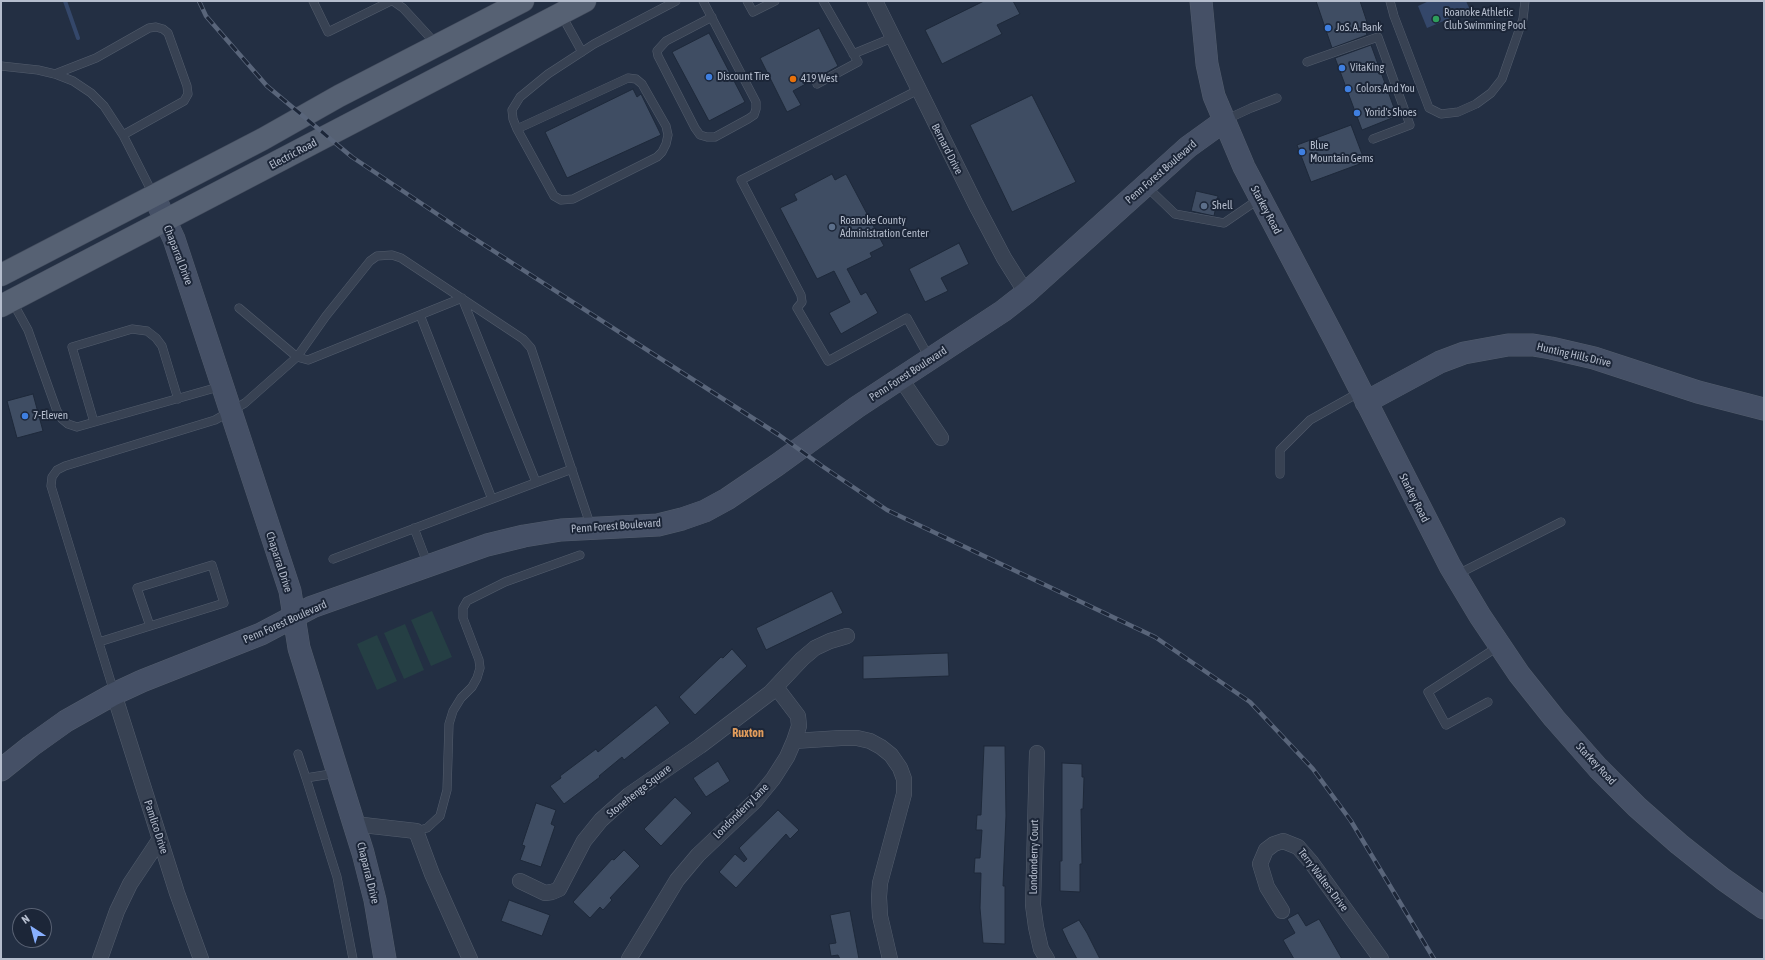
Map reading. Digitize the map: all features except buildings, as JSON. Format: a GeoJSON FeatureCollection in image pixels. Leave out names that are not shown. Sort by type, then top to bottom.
{"type":"FeatureCollection","features":[{"type":"Feature","properties":{"kind":"main road"},"geometry":{"type":"LineString","coordinates":[[1,275],[263,139],[339,96],[523,1]]}},
{"type":"Feature","properties":{"kind":"main road","name":"Electric Road"},"geometry":{"type":"LineString","coordinates":[[6,303],[585,1]]}},
{"type":"Feature","properties":{"kind":"street","name":"Bernard Drive"},"geometry":{"type":"LineString","coordinates":[[875,1],[892,38],[1000,252],[1026,293]]}},
{"type":"Feature","properties":{"kind":"street","name":"Starkey Road"},"geometry":{"type":"LineString","coordinates":[[1201,1],[1207,64],[1214,96],[1244,167],[1455,576],[1500,645],[1554,718],[1598,768],[1637,807],[1679,844],[1723,879],[1764,908]]}},
{"type":"Feature","properties":{"kind":"street","name":"Penn Forest Boulevard"},"geometry":{"type":"LineString","coordinates":[[1,770],[66,721],[114,694],[142,681],[261,634],[312,608],[487,545],[524,536],[591,527],[638,527],[658,525],[705,511],[727,499],[778,465],[857,407],[930,360],[1026,293],[1188,147],[1224,121]]}},
{"type":"Feature","properties":{"kind":"street","name":"Chaparral Drive"},"geometry":{"type":"LineString","coordinates":[[154,196],[174,239],[290,591],[299,648],[354,824],[375,900],[385,959]]}},
{"type":"Feature","properties":{"kind":"street","name":"Hunting Hills Drive"},"geometry":{"type":"LineString","coordinates":[[1363,397],[1440,362],[1464,353],[1508,345],[1533,345],[1594,358],[1698,392],[1764,409]]}},
{"type":"Feature","properties":{"kind":"street"},"geometry":{"type":"LineString","coordinates":[[901,379],[941,438]]}},
{"type":"Feature","properties":{"kind":"street","name":"Stonehenge Square"},"geometry":{"type":"LineString","coordinates":[[520,881],[545,893],[559,889],[584,841],[602,820],[629,795],[700,746],[776,687],[802,659],[815,648],[830,640],[847,636]]}},
{"type":"Feature","properties":{"kind":"street"},"geometry":{"type":"LineString","coordinates":[[776,687],[798,716],[799,726],[794,741],[841,738],[857,738],[870,741],[891,755],[900,768],[904,779],[904,794],[880,883],[879,897],[880,916],[890,959]]}},
{"type":"Feature","properties":{"kind":"street","name":"Pamlico Drive"},"geometry":{"type":"LineString","coordinates":[[114,694],[160,839],[201,959]]}},
{"type":"Feature","properties":{"kind":"street","name":"Londonderry Lane"},"geometry":{"type":"LineString","coordinates":[[629,959],[678,880],[698,855],[755,801],[773,779],[787,757],[794,741]]}},
{"type":"Feature","properties":{"kind":"street","name":"Londonderry Court"},"geometry":{"type":"LineString","coordinates":[[1037,753],[1033,905],[1041,949],[1047,959]]}},
{"type":"Feature","properties":{"kind":"street"},"geometry":{"type":"LineString","coordinates":[[354,824],[416,831],[432,874],[470,959]]}},
{"type":"Feature","properties":{"kind":"street"},"geometry":{"type":"LineString","coordinates":[[100,959],[117,911],[130,884],[160,839]]}},
{"type":"Feature","properties":{"kind":"street","name":"Terry Walters Drive"},"geometry":{"type":"LineString","coordinates":[[1282,911],[1267,887],[1260,864],[1266,850],[1274,844],[1283,841],[1298,847],[1311,862],[1381,959]]}},
{"type":"Feature","properties":{"kind":"lane"},"geometry":{"type":"LineString","coordinates":[[313,1],[328,32],[392,1],[403,8],[438,46]]}},
{"type":"Feature","properties":{"kind":"lane"},"geometry":{"type":"LineString","coordinates":[[517,128],[628,78],[636,79],[642,84],[666,126],[668,135],[666,144],[657,157],[573,199],[561,200],[554,196],[512,119],[512,110],[520,97],[582,52],[676,1]]}},
{"type":"Feature","properties":{"kind":"lane"},"geometry":{"type":"LineString","coordinates":[[703,1],[712,17],[756,102],[754,115],[715,137],[707,137],[700,135],[658,56],[657,50],[666,41],[712,17]]}},
{"type":"Feature","properties":{"kind":"lane"},"geometry":{"type":"LineString","coordinates":[[747,1],[753,12],[775,1]]}},
{"type":"Feature","properties":{"kind":"lane"},"geometry":{"type":"LineString","coordinates":[[817,84],[858,62],[824,1]]}},
{"type":"Feature","properties":{"kind":"lane"},"geometry":{"type":"LineString","coordinates":[[1390,1],[1394,16],[1429,108],[1441,114],[1458,112],[1476,104],[1491,93],[1502,80],[1523,19],[1525,1]]}},
{"type":"Feature","properties":{"kind":"lane"},"geometry":{"type":"LineString","coordinates":[[561,14],[582,52]]}},
{"type":"Feature","properties":{"kind":"lane"},"geometry":{"type":"LineString","coordinates":[[55,74],[96,58],[149,28],[163,28],[168,33],[187,86],[188,94],[184,101],[123,135]]}},
{"type":"Feature","properties":{"kind":"lane"},"geometry":{"type":"LineString","coordinates":[[1307,62],[1378,36],[1410,125],[1373,139]]}},
{"type":"Feature","properties":{"kind":"lane"},"geometry":{"type":"LineString","coordinates":[[853,54],[892,38]]}},
{"type":"Feature","properties":{"kind":"lane"},"geometry":{"type":"LineString","coordinates":[[1,66],[38,70],[55,74],[73,81],[91,93],[104,106],[123,135],[154,196]]}},
{"type":"Feature","properties":{"kind":"lane"},"geometry":{"type":"LineString","coordinates":[[918,90],[741,180],[801,295],[802,302],[797,308],[828,361],[907,318],[930,360]]}},
{"type":"Feature","properties":{"kind":"lane"},"geometry":{"type":"LineString","coordinates":[[1224,121],[1277,98]]}},
{"type":"Feature","properties":{"kind":"lane"},"geometry":{"type":"LineString","coordinates":[[1145,186],[1175,214],[1224,223],[1260,198]]}},
{"type":"Feature","properties":{"kind":"lane"},"geometry":{"type":"LineString","coordinates":[[114,694],[51,486],[52,477],[57,470],[65,466],[215,420],[231,413],[269,384],[297,357],[330,310],[370,261],[377,256],[392,255],[401,258],[523,339],[531,348],[591,527]]}},
{"type":"Feature","properties":{"kind":"lane"},"geometry":{"type":"LineString","coordinates":[[239,308],[297,357],[308,360],[462,298]]}},
{"type":"Feature","properties":{"kind":"lane"},"geometry":{"type":"LineString","coordinates":[[462,298],[536,482]]}},
{"type":"Feature","properties":{"kind":"lane"},"geometry":{"type":"LineString","coordinates":[[6,303],[28,330],[62,419],[68,424],[77,427],[222,386]]}},
{"type":"Feature","properties":{"kind":"lane"},"geometry":{"type":"LineString","coordinates":[[420,315],[492,499]]}},
{"type":"Feature","properties":{"kind":"lane"},"geometry":{"type":"LineString","coordinates":[[94,422],[72,347],[132,329],[147,331],[159,342],[178,399]]}},
{"type":"Feature","properties":{"kind":"lane"},"geometry":{"type":"LineString","coordinates":[[1280,474],[1280,450],[1310,420],[1363,397]]}},
{"type":"Feature","properties":{"kind":"lane"},"geometry":{"type":"LineString","coordinates":[[333,559],[572,469]]}},
{"type":"Feature","properties":{"kind":"lane"},"geometry":{"type":"LineString","coordinates":[[1455,576],[1561,522]]}},
{"type":"Feature","properties":{"kind":"lane"},"geometry":{"type":"LineString","coordinates":[[414,528],[429,566]]}},
{"type":"Feature","properties":{"kind":"lane"},"geometry":{"type":"LineString","coordinates":[[416,831],[427,828],[440,816],[447,790],[449,724],[453,711],[461,698],[472,687],[480,668],[479,660],[463,618],[463,608],[467,601],[505,582],[580,555]]}},
{"type":"Feature","properties":{"kind":"lane"},"geometry":{"type":"LineString","coordinates":[[99,642],[224,603],[212,565],[137,588],[150,626]]}},
{"type":"Feature","properties":{"kind":"lane"},"geometry":{"type":"LineString","coordinates":[[1488,702],[1446,725],[1428,692],[1500,645]]}},
{"type":"Feature","properties":{"kind":"lane"},"geometry":{"type":"LineString","coordinates":[[298,754],[336,877],[353,959]]}},
{"type":"Feature","properties":{"kind":"lane"},"geometry":{"type":"LineString","coordinates":[[306,778],[338,773]]}},
{"type":"Feature","properties":{"kind":"green space"},"geometry":{"type":"Polygon","coordinates":[[[432,611],[452,657],[431,666],[411,620],[432,611]]]}},
{"type":"Feature","properties":{"kind":"green space"},"geometry":{"type":"Polygon","coordinates":[[[405,624],[424,670],[404,679],[384,633],[405,624]]]}},
{"type":"Feature","properties":{"kind":"green space"},"geometry":{"type":"Polygon","coordinates":[[[377,635],[397,681],[377,690],[357,644],[377,635]]]}},
{"type":"Feature","properties":{"kind":"water","name":"Roanoke Athletic Club Swimming Pool"},"geometry":{"type":"Polygon","coordinates":[[[1429,1],[1466,1],[1470,10],[1427,28],[1418,6],[1429,1]]]}},
{"type":"Feature","properties":{"kind":"waterway"},"geometry":{"type":"LineString","coordinates":[[65,1],[78,38]]}},
{"type":"Feature","properties":{"kind":"railway"},"geometry":{"type":"LineString","coordinates":[[199,1],[206,16],[267,86],[352,157],[461,230],[779,435],[887,510],[1155,637],[1250,702],[1313,769],[1351,821],[1434,959]]}},
{"type":"Feature","properties":{"kind":"place","name":"Roanoke Athletic Club Swimming Pool"},"geometry":{"type":"Point","coordinates":[1436,19]}},
{"type":"Feature","properties":{"kind":"place","name":"JoS. A. Bank"},"geometry":{"type":"Point","coordinates":[1328,28]}},
{"type":"Feature","properties":{"kind":"place","name":"VitaKing"},"geometry":{"type":"Point","coordinates":[1342,68]}},
{"type":"Feature","properties":{"kind":"place","name":"Discount Tire"},"geometry":{"type":"Point","coordinates":[709,77]}},
{"type":"Feature","properties":{"kind":"place","name":"419 West"},"geometry":{"type":"Point","coordinates":[793,79]}},
{"type":"Feature","properties":{"kind":"place","name":"Colors And You"},"geometry":{"type":"Point","coordinates":[1348,89]}},
{"type":"Feature","properties":{"kind":"place","name":"Yorid's Shoes"},"geometry":{"type":"Point","coordinates":[1357,113]}},
{"type":"Feature","properties":{"kind":"place","name":"Blue Mountain Gems"},"geometry":{"type":"Point","coordinates":[1302,152]}},
{"type":"Feature","properties":{"kind":"place","name":"Shell"},"geometry":{"type":"Point","coordinates":[1204,206]}},
{"type":"Feature","properties":{"kind":"place","name":"Roanoke County Administration Center"},"geometry":{"type":"Point","coordinates":[832,227]}},
{"type":"Feature","properties":{"kind":"place","name":"7-Eleven"},"geometry":{"type":"Point","coordinates":[25,416]}},
{"type":"Feature","properties":{"kind":"district","name":"Ruxton"},"geometry":{"type":"Point","coordinates":[748,733]}}]}
